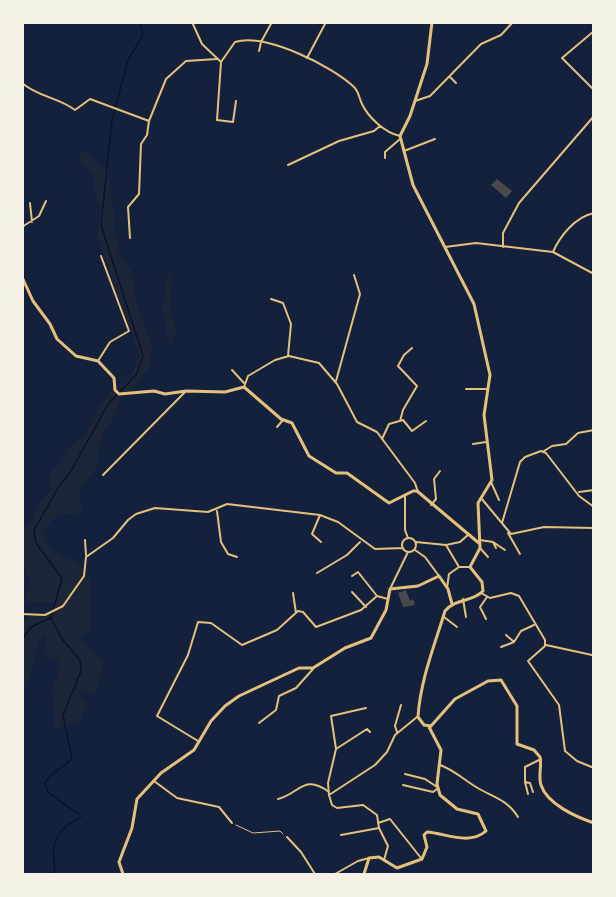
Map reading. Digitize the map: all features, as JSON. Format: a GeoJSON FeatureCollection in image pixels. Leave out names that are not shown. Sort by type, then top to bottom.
{"type":"FeatureCollection","features":[{"type":"Feature","properties":{"kind":"street"},"geometry":{"type":"LineString","coordinates":[[192,22],[200,41],[220,62]]}},
{"type":"Feature","properties":{"kind":"street"},"geometry":{"type":"LineString","coordinates":[[259,51],[261,42],[273,22]]}},
{"type":"Feature","properties":{"kind":"street"},"geometry":{"type":"LineString","coordinates":[[307,58],[326,22]]}},
{"type":"Feature","properties":{"kind":"street"},"geometry":{"type":"LineString","coordinates":[[385,158],[385,152],[400,137],[415,101],[427,64],[432,22]]}},
{"type":"Feature","properties":{"kind":"street"},"geometry":{"type":"LineString","coordinates":[[415,101],[428,98],[481,44],[501,35],[513,22]]}},
{"type":"Feature","properties":{"kind":"street"},"geometry":{"type":"LineString","coordinates":[[594,31],[562,58],[594,90]]}},
{"type":"Feature","properties":{"kind":"street"},"geometry":{"type":"LineString","coordinates":[[236,101],[233,122],[217,120],[220,62],[235,42],[261,42],[307,58],[353,86],[365,110],[380,126],[400,137],[413,185],[474,304],[490,375],[484,415],[491,482],[498,499],[505,495]]}},
{"type":"Feature","properties":{"kind":"street"},"geometry":{"type":"LineString","coordinates":[[130,238],[128,207],[139,194],[141,144],[147,135],[149,121],[166,79],[177,67],[189,60],[217,59]]}},
{"type":"Feature","properties":{"kind":"street"},"geometry":{"type":"LineString","coordinates":[[450,77],[456,83]]}},
{"type":"Feature","properties":{"kind":"street"},"geometry":{"type":"LineString","coordinates":[[22,83],[35,94],[57,98],[75,110],[90,99],[149,121]]}},
{"type":"Feature","properties":{"kind":"street"},"geometry":{"type":"LineString","coordinates":[[503,247],[503,233],[517,206],[594,116]]}},
{"type":"Feature","properties":{"kind":"street"},"geometry":{"type":"LineString","coordinates":[[288,165],[339,141],[370,133],[380,126]]}},
{"type":"Feature","properties":{"kind":"street"},"geometry":{"type":"LineString","coordinates":[[403,151],[435,139]]}},
{"type":"Feature","properties":{"kind":"street"},"geometry":{"type":"LineString","coordinates":[[22,227],[39,216],[46,201]]}},
{"type":"Feature","properties":{"kind":"street"},"geometry":{"type":"LineString","coordinates":[[30,203],[32,222]]}},
{"type":"Feature","properties":{"kind":"street"},"geometry":{"type":"LineString","coordinates":[[552,252],[560,238],[586,215],[594,213]]}},
{"type":"Feature","properties":{"kind":"street"},"geometry":{"type":"LineString","coordinates":[[445,247],[476,243],[552,252],[594,274]]}},
{"type":"Feature","properties":{"kind":"street"},"geometry":{"type":"LineString","coordinates":[[98,361],[110,342],[129,331],[121,315],[113,284],[105,270],[101,256]]}},
{"type":"Feature","properties":{"kind":"street"},"geometry":{"type":"LineString","coordinates":[[336,382],[341,372],[342,360],[360,294],[354,275]]}},
{"type":"Feature","properties":{"kind":"street"},"geometry":{"type":"LineString","coordinates":[[22,277],[33,301],[50,324],[57,339],[76,356],[98,361],[114,378],[117,393],[225,392],[244,385],[255,372],[288,357],[320,364],[336,382],[358,423],[376,431],[415,483],[418,492],[480,544],[488,557]]}},
{"type":"Feature","properties":{"kind":"street"},"geometry":{"type":"LineString","coordinates":[[271,298],[283,303],[290,319],[288,357]]}},
{"type":"Feature","properties":{"kind":"street"},"geometry":{"type":"LineString","coordinates":[[400,421],[403,410],[417,386],[398,366],[404,355],[412,348]]}},
{"type":"Feature","properties":{"kind":"street"},"geometry":{"type":"LineString","coordinates":[[232,370],[244,385],[283,420],[292,423],[309,456],[332,471],[347,473],[389,503],[413,491],[418,492]]}},
{"type":"Feature","properties":{"kind":"street"},"geometry":{"type":"LineString","coordinates":[[466,389],[489,389]]}},
{"type":"Feature","properties":{"kind":"street"},"geometry":{"type":"LineString","coordinates":[[103,475],[186,391]]}},
{"type":"Feature","properties":{"kind":"street"},"geometry":{"type":"LineString","coordinates":[[278,427],[283,420]]}},
{"type":"Feature","properties":{"kind":"street"},"geometry":{"type":"LineString","coordinates":[[382,439],[389,424],[403,420],[412,431],[426,421]]}},
{"type":"Feature","properties":{"kind":"street"},"geometry":{"type":"LineString","coordinates":[[502,523],[520,463],[525,457],[552,446],[566,444],[578,433],[594,430]]}},
{"type":"Feature","properties":{"kind":"street"},"geometry":{"type":"LineString","coordinates":[[473,444],[486,442]]}},
{"type":"Feature","properties":{"kind":"street"},"geometry":{"type":"LineString","coordinates":[[544,451],[582,499],[594,507]]}},
{"type":"Feature","properties":{"kind":"street"},"geometry":{"type":"LineString","coordinates":[[431,505],[436,499],[434,479],[440,471]]}},
{"type":"Feature","properties":{"kind":"street"},"geometry":{"type":"LineString","coordinates":[[470,567],[480,544],[477,504],[491,482]]}},
{"type":"Feature","properties":{"kind":"street"},"geometry":{"type":"LineString","coordinates":[[578,492],[594,490]]}},
{"type":"Feature","properties":{"kind":"street"},"geometry":{"type":"LineString","coordinates":[[405,496],[405,530],[408,538],[416,542],[446,545],[460,542],[469,534]]}},
{"type":"Feature","properties":{"kind":"street"},"geometry":{"type":"LineString","coordinates":[[481,498],[507,530],[520,554]]}},
{"type":"Feature","properties":{"kind":"street"},"geometry":{"type":"LineString","coordinates":[[86,557],[113,538],[131,517],[143,512],[162,508],[208,513],[217,511],[227,504],[320,515],[338,522],[361,541],[377,549],[403,548],[408,552]]}},
{"type":"Feature","properties":{"kind":"street"},"geometry":{"type":"LineString","coordinates":[[217,511],[221,542],[228,554],[237,557]]}},
{"type":"Feature","properties":{"kind":"street"},"geometry":{"type":"LineString","coordinates":[[320,515],[312,534],[321,542]]}},
{"type":"Feature","properties":{"kind":"street"},"geometry":{"type":"LineString","coordinates":[[507,530],[514,534],[541,528],[594,528]]}},
{"type":"Feature","properties":{"kind":"street"},"geometry":{"type":"LineString","coordinates":[[403,548],[403,542],[408,538]]}},
{"type":"Feature","properties":{"kind":"street"},"geometry":{"type":"LineString","coordinates":[[22,614],[45,615],[63,606],[84,576],[86,540]]}},
{"type":"Feature","properties":{"kind":"street"},"geometry":{"type":"LineString","coordinates":[[317,573],[346,555],[361,541]]}},
{"type":"Feature","properties":{"kind":"street"},"geometry":{"type":"LineString","coordinates":[[415,550],[416,542]]}},
{"type":"Feature","properties":{"kind":"street"},"geometry":{"type":"LineString","coordinates":[[480,544],[493,542],[505,550]]}},
{"type":"Feature","properties":{"kind":"street"},"geometry":{"type":"LineString","coordinates":[[493,542],[496,548]]}},
{"type":"Feature","properties":{"kind":"street"},"geometry":{"type":"LineString","coordinates":[[446,545],[459,567]]}},
{"type":"Feature","properties":{"kind":"street"},"geometry":{"type":"LineString","coordinates":[[259,723],[276,710],[279,696],[296,688],[313,668],[345,648],[372,637],[387,608],[390,589],[408,552],[415,550]]}},
{"type":"Feature","properties":{"kind":"street"},"geometry":{"type":"LineString","coordinates":[[415,550],[423,556],[439,576],[447,588],[452,603]]}},
{"type":"Feature","properties":{"kind":"street"},"geometry":{"type":"LineString","coordinates":[[447,588],[449,574],[459,567],[470,567]]}},
{"type":"Feature","properties":{"kind":"street"},"geometry":{"type":"LineString","coordinates":[[470,567],[483,584],[481,594]]}},
{"type":"Feature","properties":{"kind":"street"},"geometry":{"type":"LineString","coordinates":[[352,576],[358,572],[377,596],[388,598]]}},
{"type":"Feature","properties":{"kind":"street"},"geometry":{"type":"LineString","coordinates":[[390,589],[418,586],[439,576]]}},
{"type":"Feature","properties":{"kind":"street"},"geometry":{"type":"LineString","coordinates":[[352,591],[366,607]]}},
{"type":"Feature","properties":{"kind":"street"},"geometry":{"type":"LineString","coordinates":[[293,593],[296,613]]}},
{"type":"Feature","properties":{"kind":"street"},"geometry":{"type":"LineString","coordinates":[[329,794],[375,765],[387,752],[397,732],[418,717],[428,666],[446,609],[452,603],[481,594],[488,597],[518,594],[540,630],[546,645]]}},
{"type":"Feature","properties":{"kind":"street"},"geometry":{"type":"LineString","coordinates":[[199,741],[157,716],[188,655],[194,640],[196,623],[203,620],[211,623],[242,645],[277,630],[296,613],[303,612],[314,627],[366,607],[377,596]]}},
{"type":"Feature","properties":{"kind":"street"},"geometry":{"type":"LineString","coordinates":[[486,619],[480,609],[488,597]]}},
{"type":"Feature","properties":{"kind":"street"},"geometry":{"type":"LineString","coordinates":[[463,599],[466,617]]}},
{"type":"Feature","properties":{"kind":"street"},"geometry":{"type":"LineString","coordinates":[[444,617],[457,627]]}},
{"type":"Feature","properties":{"kind":"street"},"geometry":{"type":"LineString","coordinates":[[501,647],[514,642],[521,631],[535,624]]}},
{"type":"Feature","properties":{"kind":"street"},"geometry":{"type":"LineString","coordinates":[[506,635],[514,642]]}},
{"type":"Feature","properties":{"kind":"street"},"geometry":{"type":"LineString","coordinates":[[546,645],[592,655]]}},
{"type":"Feature","properties":{"kind":"street"},"geometry":{"type":"LineString","coordinates":[[546,645],[528,662],[560,705],[565,751],[577,761],[594,768]]}},
{"type":"Feature","properties":{"kind":"street"},"geometry":{"type":"LineString","coordinates":[[123,874],[119,862],[132,828],[137,799],[154,781],[190,754],[211,721],[234,699],[298,668],[313,668]]}},
{"type":"Feature","properties":{"kind":"street"},"geometry":{"type":"LineString","coordinates":[[429,727],[455,699],[482,683],[497,679],[504,684],[516,703],[517,744],[534,750],[541,759],[540,780],[546,794],[574,816],[594,823]]}},
{"type":"Feature","properties":{"kind":"street"},"geometry":{"type":"LineString","coordinates":[[397,732],[395,726],[401,705]]}},
{"type":"Feature","properties":{"kind":"street"},"geometry":{"type":"LineString","coordinates":[[366,708],[331,716],[336,749],[329,794],[332,805],[337,808],[359,805],[368,807],[378,816],[379,828],[388,846],[384,860]]}},
{"type":"Feature","properties":{"kind":"street"},"geometry":{"type":"LineString","coordinates":[[403,785],[433,792],[437,788],[441,748],[429,727],[423,724],[418,717]]}},
{"type":"Feature","properties":{"kind":"street"},"geometry":{"type":"LineString","coordinates":[[336,749],[367,729],[370,732]]}},
{"type":"Feature","properties":{"kind":"street"},"geometry":{"type":"LineString","coordinates":[[528,794],[525,767],[541,759]]}},
{"type":"Feature","properties":{"kind":"street"},"geometry":{"type":"LineString","coordinates":[[440,765],[456,772],[479,789],[499,798],[518,817]]}},
{"type":"Feature","properties":{"kind":"street"},"geometry":{"type":"LineString","coordinates":[[335,874],[357,861],[369,858],[379,857],[397,868],[422,859],[426,852],[424,835],[427,832],[456,838],[480,835],[486,830],[478,814],[452,806],[437,788],[425,779],[405,774]]}},
{"type":"Feature","properties":{"kind":"street"},"geometry":{"type":"LineString","coordinates":[[154,781],[177,798],[219,807],[232,823]]}},
{"type":"Feature","properties":{"kind":"street"},"geometry":{"type":"LineString","coordinates":[[525,782],[530,783],[533,792]]}},
{"type":"Feature","properties":{"kind":"street"},"geometry":{"type":"LineString","coordinates":[[278,799],[308,784],[320,786],[329,794]]}},
{"type":"Feature","properties":{"kind":"street"},"geometry":{"type":"LineString","coordinates":[[378,823],[390,819],[422,859]]}},
{"type":"Feature","properties":{"kind":"street"},"geometry":{"type":"LineString","coordinates":[[341,835],[379,828]]}},
{"type":"Feature","properties":{"kind":"street"},"geometry":{"type":"LineString","coordinates":[[287,837],[301,852],[315,874]]}},
{"type":"Feature","properties":{"kind":"street"},"geometry":{"type":"LineString","coordinates":[[364,874],[369,858]]}},
{"type":"Feature","properties":{"kind":"path"},"geometry":{"type":"LineString","coordinates":[[232,823],[253,834],[280,831],[287,837]]}},
{"type":"Feature","properties":{"kind":"shaded area"},"geometry":{"type":"Polygon","coordinates":[[[78,148],[94,158],[108,172],[118,250],[131,270],[137,304],[152,346],[149,368],[132,390],[123,392],[119,385],[131,377],[140,356],[97,236],[101,209],[94,194],[95,176],[81,163],[78,148]]]}},
{"type":"Feature","properties":{"kind":"shaded area"},"geometry":{"type":"Polygon","coordinates":[[[169,267],[173,279],[169,306],[177,330],[170,348],[162,309],[169,267]]]}},
{"type":"Feature","properties":{"kind":"shaded area"},"geometry":{"type":"Polygon","coordinates":[[[113,388],[121,398],[115,416],[105,429],[99,446],[97,467],[79,490],[82,513],[58,516],[46,528],[43,535],[52,549],[74,561],[86,572],[90,581],[91,593],[90,633],[83,633],[80,638],[103,662],[98,691],[89,696],[82,690],[80,694],[87,703],[80,720],[55,729],[52,689],[60,668],[57,659],[50,660],[45,647],[46,639],[43,635],[37,649],[30,680],[23,692],[22,624],[29,615],[50,614],[54,603],[27,602],[26,593],[30,581],[23,566],[23,527],[34,521],[37,504],[51,491],[50,474],[54,467],[61,464],[69,447],[85,435],[98,408],[113,388]]]}},
{"type":"Feature","properties":{"kind":"building"},"geometry":{"type":"Polygon","coordinates":[[[497,179],[512,191],[506,198],[491,185],[497,179]]]}},
{"type":"Feature","properties":{"kind":"building"},"geometry":{"type":"Polygon","coordinates":[[[406,590],[410,601],[413,599],[415,605],[403,607],[398,593],[406,590]]]}},
{"type":"Feature","properties":{"kind":"waterway"},"geometry":{"type":"LineString","coordinates":[[55,874],[53,855],[57,838],[66,826],[81,816],[49,793],[45,784],[50,776],[72,758],[63,715],[81,671],[80,660],[62,639],[51,618],[62,578],[36,543],[34,530],[58,488],[71,471],[108,404],[136,375],[143,356],[101,225],[112,120],[128,60],[143,35],[140,22]]}},
{"type":"Feature","properties":{"kind":"waterway"},"geometry":{"type":"LineString","coordinates":[[22,639],[31,627],[50,618]]}}]}
